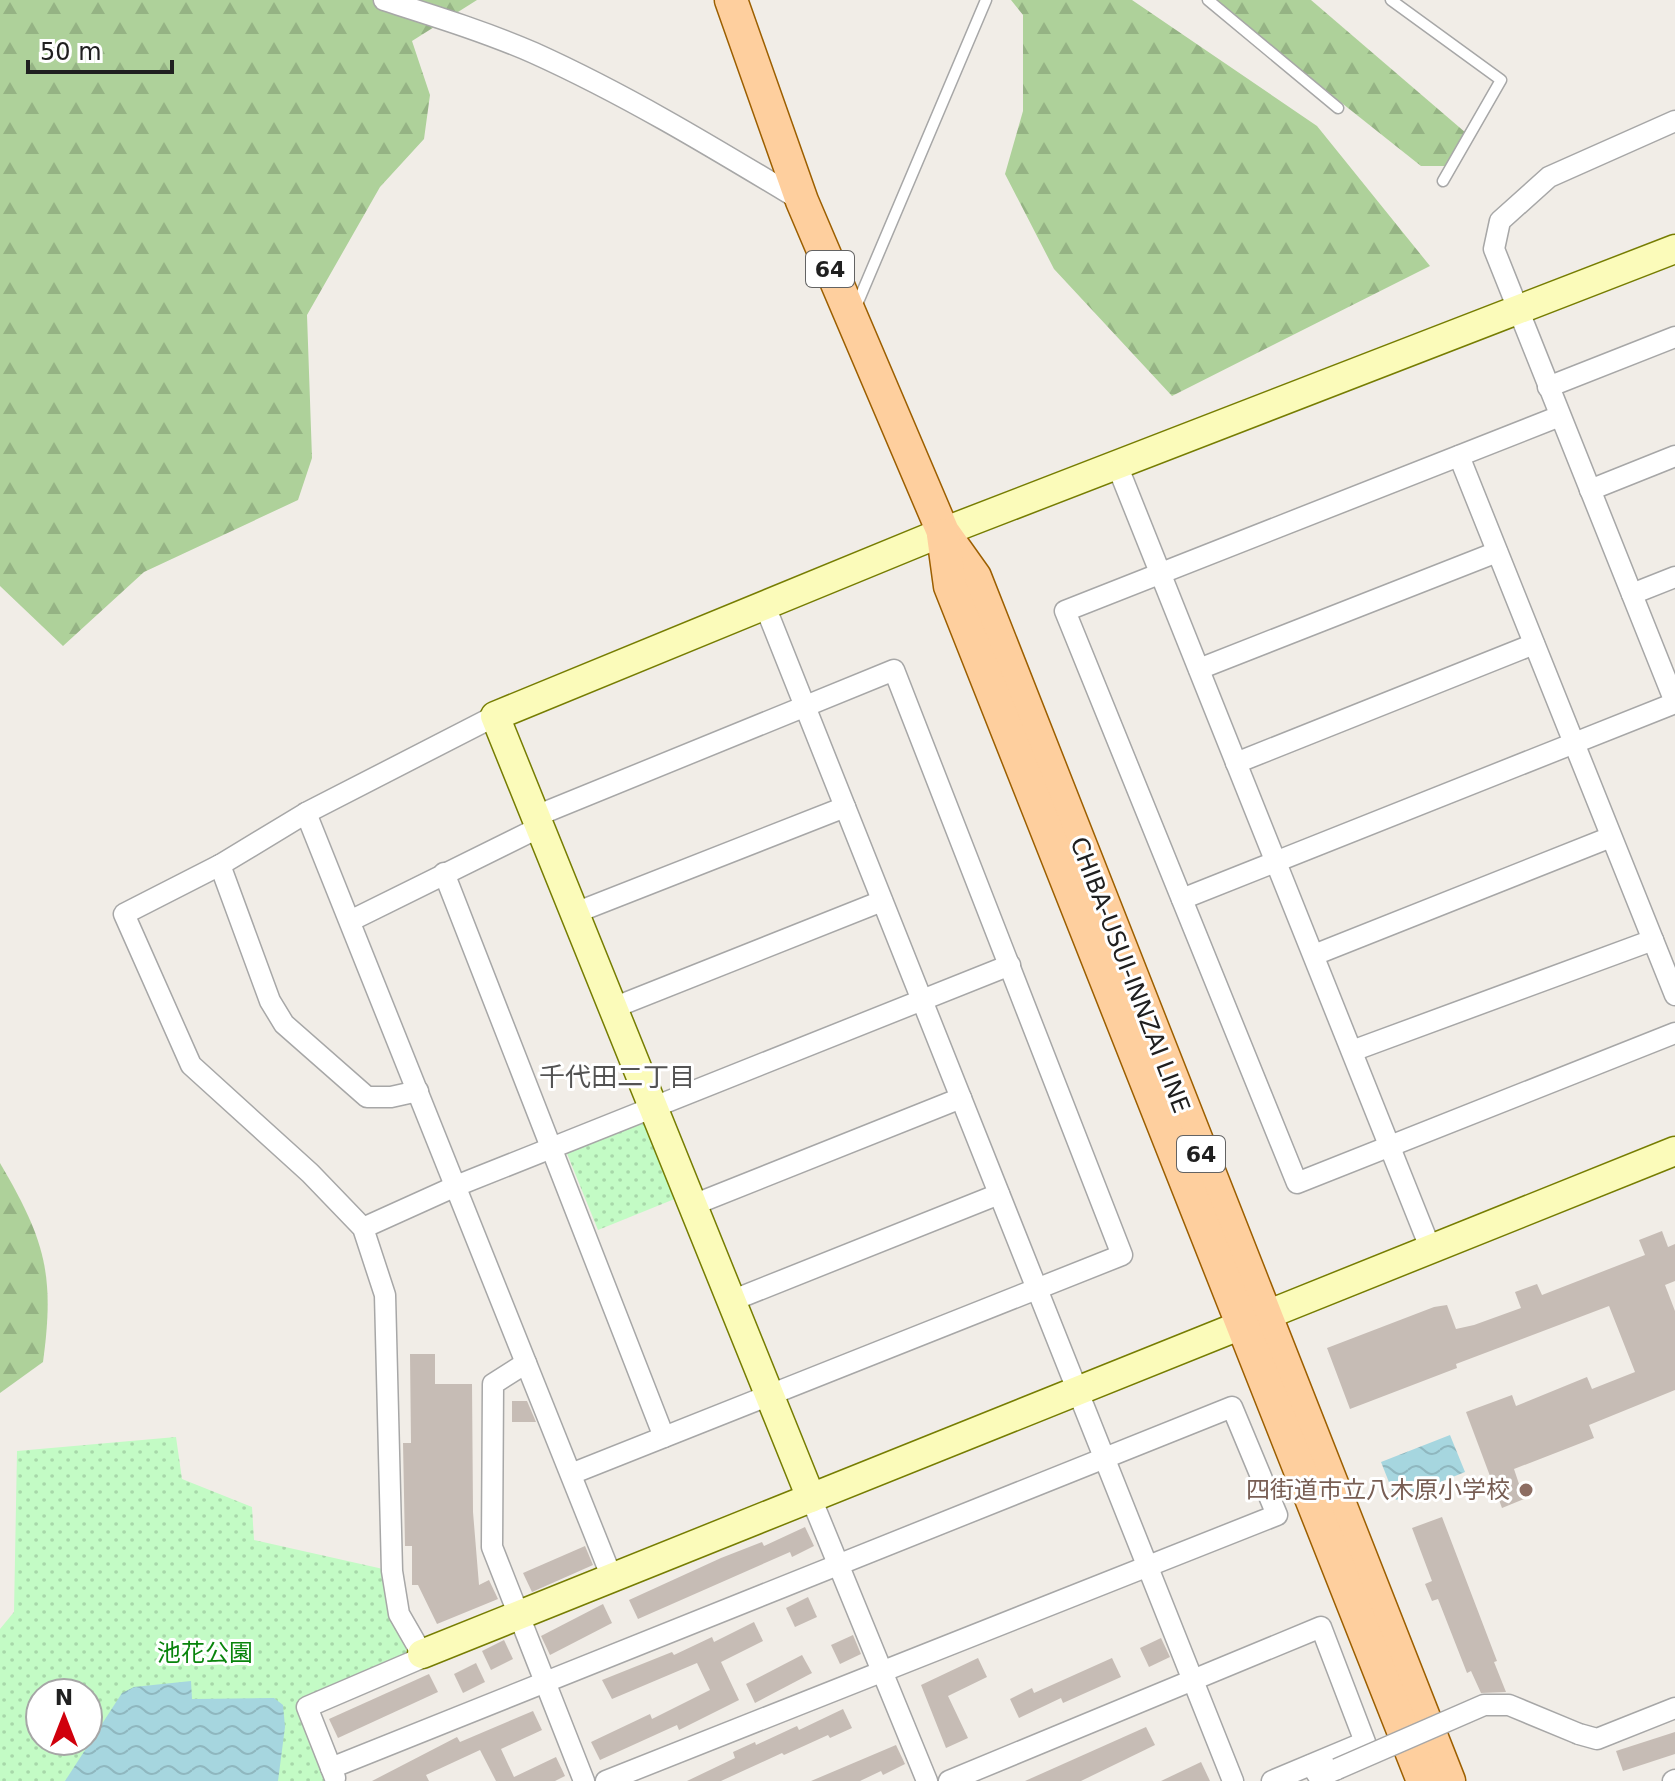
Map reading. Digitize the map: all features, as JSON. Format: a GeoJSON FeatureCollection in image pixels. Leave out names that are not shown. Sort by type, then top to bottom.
{"type":"FeatureCollection","features":[{"type":"Feature","properties":{"kind":"main road","name":"CHIBA-USUI-INNZAI LINE"},"geometry":{"type":"LineString","coordinates":[[731,0],[802,201],[943,532],[950,586],[1254,1321],[1449,1781]]}},
{"type":"Feature","properties":{"kind":"main road","name":"CHIBA-USUI-INNZAI LINE"},"geometry":{"type":"LineString","coordinates":[[1254,1321],[1423,1781]]}},
{"type":"Feature","properties":{"kind":"street"},"geometry":{"type":"LineString","coordinates":[[384,0],[531,52],[579,74],[687,131],[802,201]]}},
{"type":"Feature","properties":{"kind":"street"},"geometry":{"type":"LineString","coordinates":[[1182,899],[1675,702],[1494,249],[1500,221],[1549,177],[1675,121]]}},
{"type":"Feature","properties":{"kind":"street"},"geometry":{"type":"LineString","coordinates":[[422,1654],[399,1614],[392,1571],[385,1295],[363,1228],[310,1173],[191,1065],[124,914],[220,865],[306,813],[495,716],[943,532],[1675,249]]}},
{"type":"Feature","properties":{"kind":"street"},"geometry":{"type":"LineString","coordinates":[[1548,387],[1675,337]]}},
{"type":"Feature","properties":{"kind":"street"},"geometry":{"type":"LineString","coordinates":[[1560,416],[1065,611],[1297,1183],[1675,1033]]}},
{"type":"Feature","properties":{"kind":"street"},"geometry":{"type":"LineString","coordinates":[[1459,456],[1675,995]]}},
{"type":"Feature","properties":{"kind":"street"},"geometry":{"type":"LineString","coordinates":[[1590,490],[1675,456]]}},
{"type":"Feature","properties":{"kind":"street"},"geometry":{"type":"LineString","coordinates":[[1117,465],[1431,1250]]}},
{"type":"Feature","properties":{"kind":"street"},"geometry":{"type":"LineString","coordinates":[[1199,669],[1497,552]]}},
{"type":"Feature","properties":{"kind":"street"},"geometry":{"type":"LineString","coordinates":[[1632,594],[1675,577]]}},
{"type":"Feature","properties":{"kind":"street"},"geometry":{"type":"LineString","coordinates":[[765,606],[1233,1781]]}},
{"type":"Feature","properties":{"kind":"street"},"geometry":{"type":"LineString","coordinates":[[1236,763],[1534,644]]}},
{"type":"Feature","properties":{"kind":"street"},"geometry":{"type":"LineString","coordinates":[[350,921],[538,822],[557,804],[894,670],[1122,1255],[571,1474]]}},
{"type":"Feature","properties":{"kind":"street"},"geometry":{"type":"LineString","coordinates":[[495,716],[927,1781]]}},
{"type":"Feature","properties":{"kind":"street"},"geometry":{"type":"LineString","coordinates":[[575,913],[845,807]]}},
{"type":"Feature","properties":{"kind":"street"},"geometry":{"type":"LineString","coordinates":[[306,813],[612,1578]]}},
{"type":"Feature","properties":{"kind":"street"},"geometry":{"type":"LineString","coordinates":[[1314,955],[1611,837]]}},
{"type":"Feature","properties":{"kind":"street"},"geometry":{"type":"LineString","coordinates":[[220,865],[270,1001],[284,1024],[367,1097],[391,1097],[418,1091]]}},
{"type":"Feature","properties":{"kind":"street"},"geometry":{"type":"LineString","coordinates":[[444,873],[664,1437]]}},
{"type":"Feature","properties":{"kind":"street"},"geometry":{"type":"LineString","coordinates":[[613,1008],[882,901]]}},
{"type":"Feature","properties":{"kind":"street"},"geometry":{"type":"LineString","coordinates":[[1352,1051],[1653,940]]}},
{"type":"Feature","properties":{"kind":"street"},"geometry":{"type":"LineString","coordinates":[[363,1228],[456,1186],[1010,965]]}},
{"type":"Feature","properties":{"kind":"street"},"geometry":{"type":"LineString","coordinates":[[693,1205],[961,1098]]}},
{"type":"Feature","properties":{"kind":"street"},"geometry":{"type":"LineString","coordinates":[[606,1781],[1277,1515],[1232,1407],[544,1683],[334,1775],[307,1707],[419,1659],[422,1654],[1675,1151]]}},
{"type":"Feature","properties":{"kind":"street"},"geometry":{"type":"LineString","coordinates":[[731,1301],[999,1194]]}},
{"type":"Feature","properties":{"kind":"street"},"geometry":{"type":"LineString","coordinates":[[526,1363],[493,1384],[492,1547],[584,1781]]}},
{"type":"Feature","properties":{"kind":"street"},"geometry":{"type":"LineString","coordinates":[[949,1781],[1321,1627],[1365,1742],[1272,1781]]}},
{"type":"Feature","properties":{"kind":"street"},"geometry":{"type":"LineString","coordinates":[[1311,1765],[1319,1777],[1484,1705],[1498,1703],[1597,1739],[1675,1708]]}},
{"type":"Feature","properties":{"kind":"lane"},"geometry":{"type":"LineString","coordinates":[[851,318],[986,0]]}},
{"type":"Feature","properties":{"kind":"lane"},"geometry":{"type":"LineString","coordinates":[[1208,0],[1338,108]]}},
{"type":"Feature","properties":{"kind":"lane"},"geometry":{"type":"LineString","coordinates":[[1391,0],[1501,80],[1443,181]]}},
{"type":"Feature","properties":{"kind":"green space"},"geometry":{"type":"Polygon","coordinates":[[[0,0],[477,0],[412,41],[430,95],[424,139],[380,187],[307,315],[312,458],[298,500],[144,572],[63,646],[0,586],[0,0]]]}},
{"type":"Feature","properties":{"kind":"green space"},"geometry":{"type":"Polygon","coordinates":[[[1011,0],[1132,0],[1317,126],[1430,266],[1172,396],[1054,269],[1005,174],[1023,111],[1023,15],[1011,0]]]}},
{"type":"Feature","properties":{"kind":"green space"},"geometry":{"type":"Polygon","coordinates":[[[1212,0],[1311,0],[1466,133],[1445,166],[1421,166],[1212,0]]]}},
{"type":"Feature","properties":{"kind":"green space"},"geometry":{"type":"Polygon","coordinates":[[[646,1121],[677,1198],[598,1230],[566,1151],[646,1121]]]}},
{"type":"Feature","properties":{"kind":"green space"},"geometry":{"type":"Polygon","coordinates":[[[0,1163],[37,1237],[47,1281],[48,1305],[43,1362],[0,1393],[0,1163]]]}},
{"type":"Feature","properties":{"kind":"green space","name":"池花公園"},"geometry":{"type":"Polygon","coordinates":[[[176,1437],[182,1479],[252,1507],[254,1540],[392,1571],[419,1659],[318,1701],[336,1781],[0,1781],[0,1629],[14,1612],[17,1451],[176,1437]]]}},
{"type":"Feature","properties":{"kind":"water"},"geometry":{"type":"Polygon","coordinates":[[[1450,1435],[1465,1472],[1396,1500],[1381,1462],[1450,1435]]]}},
{"type":"Feature","properties":{"kind":"water"},"geometry":{"type":"Polygon","coordinates":[[[191,1681],[192,1699],[274,1698],[283,1705],[285,1727],[278,1781],[65,1781],[81,1757],[104,1757],[104,1721],[122,1693],[134,1687],[191,1681]]]}},
{"type":"Feature","properties":{"kind":"building"},"geometry":{"type":"Polygon","coordinates":[[[1662,1231],[1668,1247],[1675,1244],[1675,1281],[1665,1285],[1675,1311],[1675,1390],[1589,1425],[1594,1438],[1514,1469],[1524,1499],[1502,1508],[1466,1412],[1512,1395],[1516,1406],[1587,1377],[1592,1389],[1635,1372],[1609,1306],[1456,1364],[1457,1368],[1350,1409],[1327,1348],[1434,1307],[1447,1305],[1456,1329],[1474,1325],[1521,1308],[1515,1292],[1537,1284],[1542,1295],[1645,1255],[1639,1240],[1662,1231]]]}},
{"type":"Feature","properties":{"kind":"building"},"geometry":{"type":"Polygon","coordinates":[[[410,1354],[435,1354],[435,1384],[472,1384],[473,1512],[479,1585],[489,1580],[498,1599],[437,1624],[418,1585],[412,1585],[412,1546],[405,1546],[403,1443],[411,1443],[410,1354]]]}},
{"type":"Feature","properties":{"kind":"building"},"geometry":{"type":"Polygon","coordinates":[[[512,1401],[527,1401],[536,1422],[512,1422],[512,1401]]]}},
{"type":"Feature","properties":{"kind":"building"},"geometry":{"type":"Polygon","coordinates":[[[1442,1517],[1506,1692],[1481,1693],[1471,1671],[1467,1673],[1438,1599],[1432,1601],[1425,1584],[1432,1581],[1412,1528],[1442,1517]]]}},
{"type":"Feature","properties":{"kind":"building"},"geometry":{"type":"Polygon","coordinates":[[[805,1527],[814,1546],[792,1557],[790,1552],[638,1619],[629,1600],[721,1558],[762,1542],[764,1546],[805,1527]]]}},
{"type":"Feature","properties":{"kind":"building"},"geometry":{"type":"Polygon","coordinates":[[[585,1546],[593,1565],[532,1592],[523,1573],[585,1546]]]}},
{"type":"Feature","properties":{"kind":"building"},"geometry":{"type":"Polygon","coordinates":[[[808,1597],[817,1617],[795,1627],[786,1608],[808,1597]]]}},
{"type":"Feature","properties":{"kind":"building"},"geometry":{"type":"Polygon","coordinates":[[[603,1604],[612,1623],[550,1655],[541,1636],[603,1604]]]}},
{"type":"Feature","properties":{"kind":"building"},"geometry":{"type":"Polygon","coordinates":[[[754,1622],[763,1641],[721,1662],[739,1700],[679,1730],[677,1725],[600,1760],[591,1742],[650,1714],[652,1719],[710,1690],[697,1663],[612,1699],[602,1680],[672,1652],[674,1655],[712,1637],[714,1642],[754,1622]]]}},
{"type":"Feature","properties":{"kind":"building"},"geometry":{"type":"Polygon","coordinates":[[[853,1635],[861,1654],[840,1664],[831,1645],[853,1635]]]}},
{"type":"Feature","properties":{"kind":"building"},"geometry":{"type":"Polygon","coordinates":[[[1161,1638],[1170,1657],[1149,1667],[1140,1648],[1161,1638]]]}},
{"type":"Feature","properties":{"kind":"building"},"geometry":{"type":"Polygon","coordinates":[[[504,1640],[513,1659],[491,1670],[482,1651],[504,1640]]]}},
{"type":"Feature","properties":{"kind":"building"},"geometry":{"type":"Polygon","coordinates":[[[802,1655],[812,1673],[755,1703],[746,1684],[802,1655]]]}},
{"type":"Feature","properties":{"kind":"building"},"geometry":{"type":"Polygon","coordinates":[[[978,1658],[987,1677],[948,1696],[968,1738],[946,1748],[921,1685],[978,1658]]]}},
{"type":"Feature","properties":{"kind":"building"},"geometry":{"type":"Polygon","coordinates":[[[1112,1658],[1121,1677],[1063,1703],[1061,1698],[1019,1718],[1010,1699],[1032,1688],[1034,1693],[1112,1658]]]}},
{"type":"Feature","properties":{"kind":"building"},"geometry":{"type":"Polygon","coordinates":[[[476,1663],[485,1682],[463,1693],[454,1674],[476,1663]]]}},
{"type":"Feature","properties":{"kind":"building"},"geometry":{"type":"Polygon","coordinates":[[[429,1674],[438,1692],[338,1738],[329,1719],[429,1674]]]}},
{"type":"Feature","properties":{"kind":"building"},"geometry":{"type":"Polygon","coordinates":[[[843,1709],[852,1728],[784,1755],[782,1753],[721,1781],[687,1781],[735,1758],[733,1752],[797,1726],[799,1730],[843,1709]]]}},
{"type":"Feature","properties":{"kind":"building"},"geometry":{"type":"Polygon","coordinates":[[[533,1711],[542,1730],[501,1749],[514,1777],[556,1757],[565,1776],[555,1781],[496,1781],[480,1750],[426,1775],[429,1781],[372,1781],[457,1737],[460,1742],[533,1711]]]}},
{"type":"Feature","properties":{"kind":"building"},"geometry":{"type":"Polygon","coordinates":[[[1146,1727],[1155,1745],[1081,1781],[1025,1781],[1146,1727]]]}},
{"type":"Feature","properties":{"kind":"building"},"geometry":{"type":"Polygon","coordinates":[[[1675,1732],[1675,1754],[1623,1771],[1616,1751],[1675,1732]]]}},
{"type":"Feature","properties":{"kind":"building"},"geometry":{"type":"Polygon","coordinates":[[[896,1745],[905,1764],[883,1775],[881,1771],[860,1781],[811,1781],[896,1745]]]}},
{"type":"Feature","properties":{"kind":"building"},"geometry":{"type":"Polygon","coordinates":[[[1201,1762],[1210,1781],[1161,1781],[1201,1762]]]}},
{"type":"Feature","properties":{"kind":"place","name":"四街道市立八木原小学校"},"geometry":{"type":"Point","coordinates":[1526,1490]}},
{"type":"Feature","properties":{"kind":"district","name":"千代田二丁目"},"geometry":{"type":"Point","coordinates":[617,1077]}}]}
